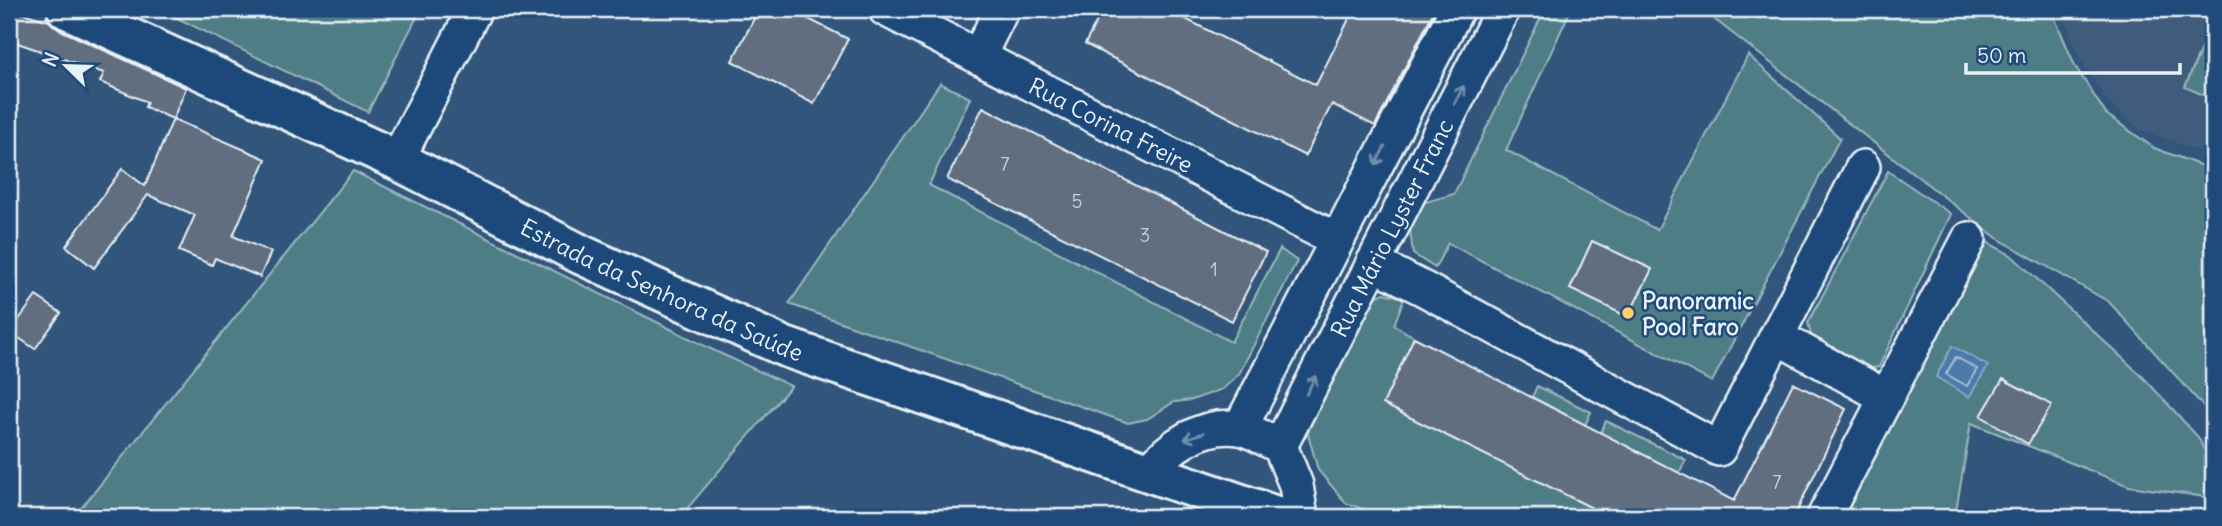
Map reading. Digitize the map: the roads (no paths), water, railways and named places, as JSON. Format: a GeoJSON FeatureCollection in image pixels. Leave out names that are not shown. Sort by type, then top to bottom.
{"type":"FeatureCollection","features":[{"type":"Feature","properties":{"kind":"street","name":"Estrada da Senhora da Saúde"},"geometry":{"type":"LineString","coordinates":[[67,9],[397,160],[582,255],[785,347],[1279,517]]}},
{"type":"Feature","properties":{"kind":"street"},"geometry":{"type":"LineString","coordinates":[[397,160],[475,9]]}},
{"type":"Feature","properties":{"kind":"street","name":"Rua Corina Freire"},"geometry":{"type":"LineString","coordinates":[[885,9],[1337,240]]}},
{"type":"Feature","properties":{"kind":"street"},"geometry":{"type":"LineString","coordinates":[[978,57],[1002,9]]}},
{"type":"Feature","properties":{"kind":"street","name":"Rua Mário Lyster Franc"},"geometry":{"type":"LineString","coordinates":[[1240,428],[1457,9]]}},
{"type":"Feature","properties":{"kind":"street","name":"Rua Mário Lyster Franc"},"geometry":{"type":"LineString","coordinates":[[1280,446],[1503,9]]}},
{"type":"Feature","properties":{"kind":"street"},"geometry":{"type":"LineString","coordinates":[[1373,263],[1719,449],[1864,167]]}},
{"type":"Feature","properties":{"kind":"street"},"geometry":{"type":"LineString","coordinates":[[1824,517],[1969,239]]}},
{"type":"Feature","properties":{"kind":"street"},"geometry":{"type":"LineString","coordinates":[[1777,337],[1886,397]]}},
{"type":"Feature","properties":{"kind":"street"},"geometry":{"type":"LineString","coordinates":[[1147,473],[1161,456],[1185,438],[1217,429],[1240,428],[1280,446],[1296,485],[1301,517]]}},
{"type":"Feature","properties":{"kind":"water"},"geometry":{"type":"Polygon","coordinates":[[[1952,346],[1988,366],[1969,397],[1936,377],[1952,346]]]}},
{"type":"Feature","properties":{"kind":"place","name":"Panoramic Pool Faro"},"geometry":{"type":"Point","coordinates":[1628,313]}}]}
